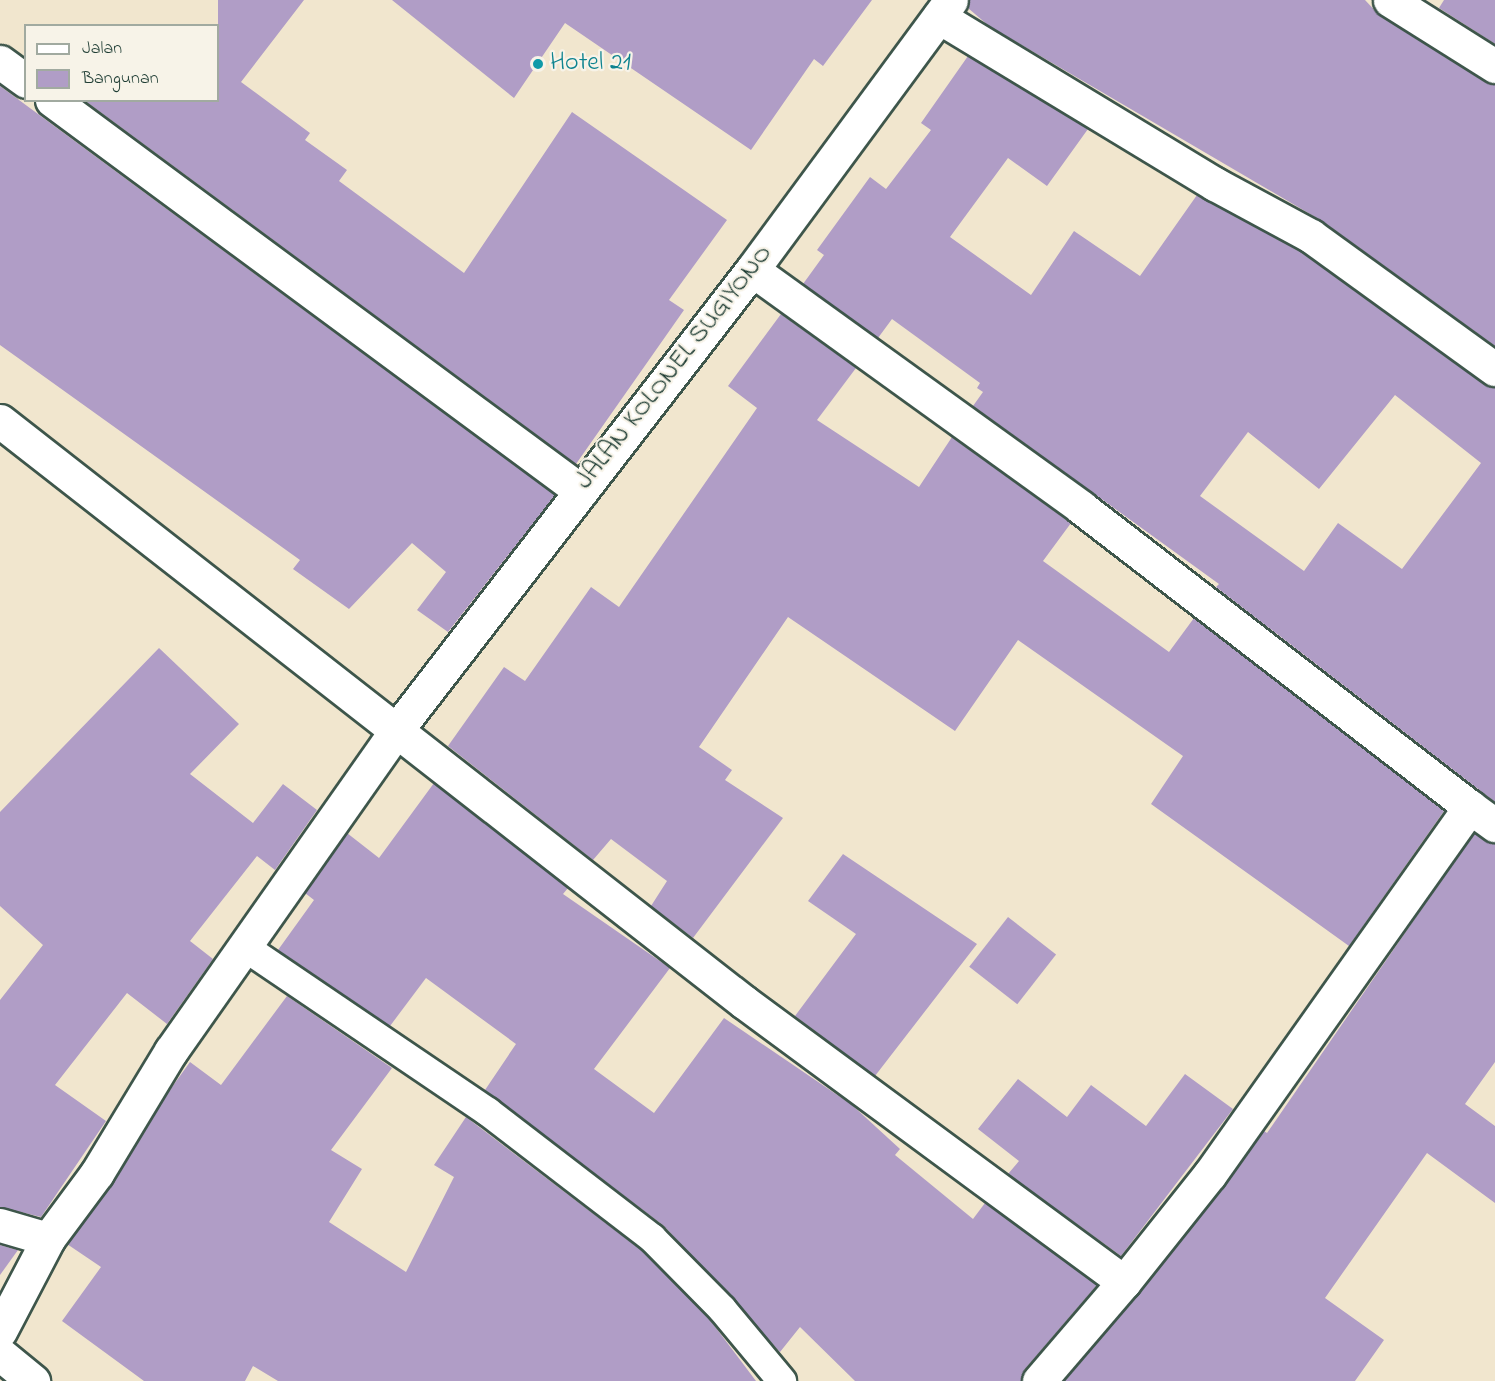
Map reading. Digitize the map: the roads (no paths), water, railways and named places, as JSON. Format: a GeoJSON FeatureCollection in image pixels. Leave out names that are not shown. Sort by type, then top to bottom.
{"type":"FeatureCollection","features":[{"type":"Feature","properties":{"kind":"street"},"geometry":{"type":"LineString","coordinates":[[1390,0],[1495,66]]}},
{"type":"Feature","properties":{"kind":"street"},"geometry":{"type":"LineString","coordinates":[[945,8],[1215,184],[1311,236],[1495,369]]}},
{"type":"Feature","properties":{"kind":"street","name":"JALAN KOLONEL SUGIYONO"},"geometry":{"type":"LineString","coordinates":[[0,1331],[48,1239],[395,732],[752,270],[945,8]]}},
{"type":"Feature","properties":{"kind":"street"},"geometry":{"type":"LineString","coordinates":[[0,62],[24,80]]}},
{"type":"Feature","properties":{"kind":"street"},"geometry":{"type":"LineString","coordinates":[[55,102],[581,491]]}},
{"type":"Feature","properties":{"kind":"street"},"geometry":{"type":"LineString","coordinates":[[752,270],[1082,507],[1482,816],[1210,1174],[1124,1282],[1039,1381]]}},
{"type":"Feature","properties":{"kind":"street"},"geometry":{"type":"LineString","coordinates":[[0,421],[395,732],[744,1002],[1124,1282]]}},
{"type":"Feature","properties":{"kind":"street"},"geometry":{"type":"LineString","coordinates":[[0,1225],[48,1239]]}},
{"type":"Feature","properties":{"kind":"street"},"geometry":{"type":"LineString","coordinates":[[0,1354],[33,1381]]}},
{"type":"Feature","properties":{"kind":"lane"},"geometry":{"type":"LineString","coordinates":[[246,948],[488,1112],[652,1238],[722,1309],[782,1381]]}},
{"type":"Feature","properties":{"kind":"place","name":"Hotel 21"},"geometry":{"type":"Point","coordinates":[538,64]}}]}
